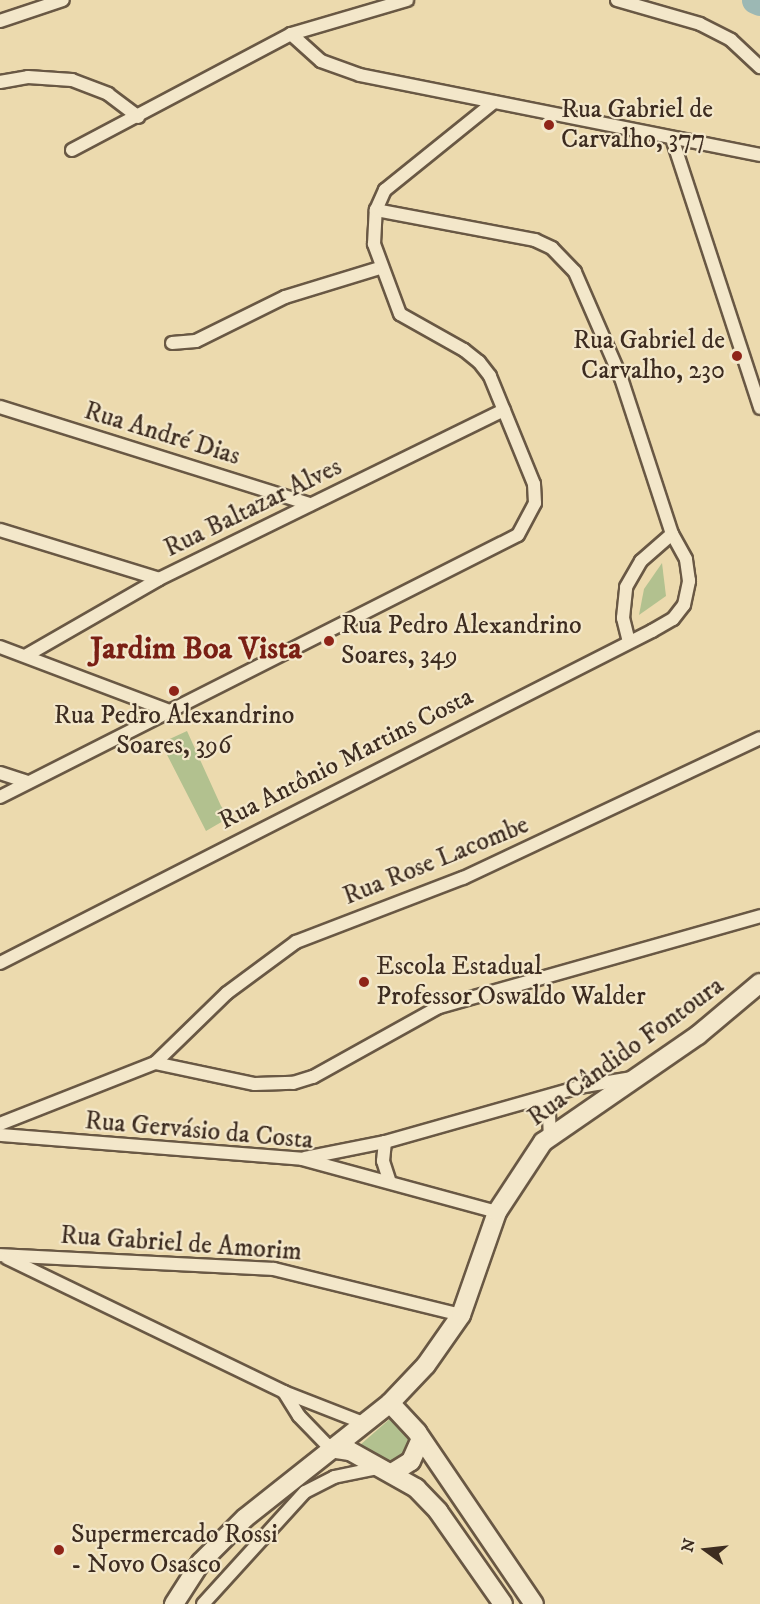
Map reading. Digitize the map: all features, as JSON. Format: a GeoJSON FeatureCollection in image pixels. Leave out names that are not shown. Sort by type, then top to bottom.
{"type":"FeatureCollection","features":[{"type":"Feature","properties":{"kind":"main road","name":"Rua Cândido Fontoura"},"geometry":{"type":"LineString","coordinates":[[174,1604],[201,1562],[245,1518],[330,1448],[366,1424],[390,1403],[426,1365],[461,1316],[497,1212],[529,1159],[550,1136],[698,1035],[760,983]]}},
{"type":"Feature","properties":{"kind":"main road"},"geometry":{"type":"LineString","coordinates":[[390,1403],[404,1414],[534,1604]]}},
{"type":"Feature","properties":{"kind":"main road"},"geometry":{"type":"LineString","coordinates":[[385,1471],[411,1461],[421,1439]]}},
{"type":"Feature","properties":{"kind":"main road"},"geometry":{"type":"LineString","coordinates":[[330,1448],[350,1450],[416,1488],[438,1511],[502,1604]]}},
{"type":"Feature","properties":{"kind":"street"},"geometry":{"type":"LineString","coordinates":[[0,21],[63,0]]}},
{"type":"Feature","properties":{"kind":"street"},"geometry":{"type":"LineString","coordinates":[[72,150],[291,34],[407,0]]}},
{"type":"Feature","properties":{"kind":"street"},"geometry":{"type":"LineString","coordinates":[[617,0],[700,24],[731,40],[760,67]]}},
{"type":"Feature","properties":{"kind":"street"},"geometry":{"type":"LineString","coordinates":[[291,34],[321,61],[333,67],[760,155]]}},
{"type":"Feature","properties":{"kind":"street"},"geometry":{"type":"LineString","coordinates":[[0,82],[28,77],[72,80],[108,94],[138,117]]}},
{"type":"Feature","properties":{"kind":"street"},"geometry":{"type":"LineString","coordinates":[[0,797],[167,710],[518,535],[535,502],[534,484],[504,410],[479,362],[400,314],[380,268],[374,244],[376,210],[394,180],[494,102]]}},
{"type":"Feature","properties":{"kind":"street"},"geometry":{"type":"LineString","coordinates":[[672,138],[760,408]]}},
{"type":"Feature","properties":{"kind":"street","name":"Rua Antônio Martins Costa"},"geometry":{"type":"LineString","coordinates":[[0,963],[673,619],[684,605],[689,581],[686,559],[672,534],[621,378],[575,272],[564,259],[536,240],[376,210]]}},
{"type":"Feature","properties":{"kind":"street"},"geometry":{"type":"LineString","coordinates":[[172,343],[196,341],[285,297],[380,268]]}},
{"type":"Feature","properties":{"kind":"street","name":"Rua André Dias"},"geometry":{"type":"LineString","coordinates":[[0,407],[310,504]]}},
{"type":"Feature","properties":{"kind":"street","name":"Rua Baltazar Alves"},"geometry":{"type":"LineString","coordinates":[[27,656],[159,579],[504,410]]}},
{"type":"Feature","properties":{"kind":"street"},"geometry":{"type":"LineString","coordinates":[[0,530],[159,579]]}},
{"type":"Feature","properties":{"kind":"street"},"geometry":{"type":"LineString","coordinates":[[628,642],[623,618],[626,587],[641,561],[672,534]]}},
{"type":"Feature","properties":{"kind":"street"},"geometry":{"type":"LineString","coordinates":[[0,647],[167,710]]}},
{"type":"Feature","properties":{"kind":"street","name":"Rua Rose Lacombe"},"geometry":{"type":"LineString","coordinates":[[155,1063],[227,993],[296,942],[463,878],[760,738]]}},
{"type":"Feature","properties":{"kind":"street"},"geometry":{"type":"LineString","coordinates":[[0,773],[27,782]]}},
{"type":"Feature","properties":{"kind":"street"},"geometry":{"type":"LineString","coordinates":[[0,1124],[155,1063],[255,1084],[293,1083],[313,1077],[440,1007],[760,916]]}},
{"type":"Feature","properties":{"kind":"street"},"geometry":{"type":"LineString","coordinates":[[302,1159],[385,1142],[579,1087],[639,1077]]}},
{"type":"Feature","properties":{"kind":"street"},"geometry":{"type":"LineString","coordinates":[[536,1100],[549,1113],[550,1136]]}},
{"type":"Feature","properties":{"kind":"street","name":"Rua Gervásio da Costa"},"geometry":{"type":"LineString","coordinates":[[0,1136],[302,1159],[389,1180],[497,1212]]}},
{"type":"Feature","properties":{"kind":"street"},"geometry":{"type":"LineString","coordinates":[[385,1142],[383,1161],[389,1180]]}},
{"type":"Feature","properties":{"kind":"street"},"geometry":{"type":"LineString","coordinates":[[0,1255],[284,1392],[366,1424]]}},
{"type":"Feature","properties":{"kind":"street","name":"Rua Gabriel de Amorim"},"geometry":{"type":"LineString","coordinates":[[0,1255],[274,1269],[461,1316]]}},
{"type":"Feature","properties":{"kind":"street"},"geometry":{"type":"LineString","coordinates":[[284,1392],[299,1416],[330,1448]]}},
{"type":"Feature","properties":{"kind":"street"},"geometry":{"type":"LineString","coordinates":[[203,1604],[305,1492],[334,1477],[385,1471]]}},
{"type":"Feature","properties":{"kind":"green space"},"geometry":{"type":"Polygon","coordinates":[[[662,563],[666,596],[639,615],[644,589],[662,563]]]}},
{"type":"Feature","properties":{"kind":"green space"},"geometry":{"type":"Polygon","coordinates":[[[187,731],[221,806],[230,817],[206,831],[161,743],[187,731]]]}},
{"type":"Feature","properties":{"kind":"green space"},"geometry":{"type":"Polygon","coordinates":[[[392,1417],[409,1441],[403,1456],[388,1462],[360,1445],[392,1417]]]}},
{"type":"Feature","properties":{"kind":"waterway"},"geometry":{"type":"LineString","coordinates":[[755,0],[760,2]]}},
{"type":"Feature","properties":{"kind":"place","name":"Rua Gabriel de Carvalho, 377"},"geometry":{"type":"Point","coordinates":[549,125]}},
{"type":"Feature","properties":{"kind":"place","name":"Rua Gabriel de Carvalho, 230"},"geometry":{"type":"Point","coordinates":[737,356]}},
{"type":"Feature","properties":{"kind":"place","name":"Rua Pedro Alexandrino Soares, 349"},"geometry":{"type":"Point","coordinates":[329,641]}},
{"type":"Feature","properties":{"kind":"place","name":"Rua Pedro Alexandrino Soares, 396"},"geometry":{"type":"Point","coordinates":[174,691]}},
{"type":"Feature","properties":{"kind":"place","name":"Escola Estadual Professor Oswaldo Walder"},"geometry":{"type":"Point","coordinates":[364,982]}},
{"type":"Feature","properties":{"kind":"place","name":"Supermercado Rossi - Novo Osasco"},"geometry":{"type":"Point","coordinates":[59,1550]}},
{"type":"Feature","properties":{"kind":"district","name":"Jardim Boa Vista"},"geometry":{"type":"Point","coordinates":[196,649]}}]}
